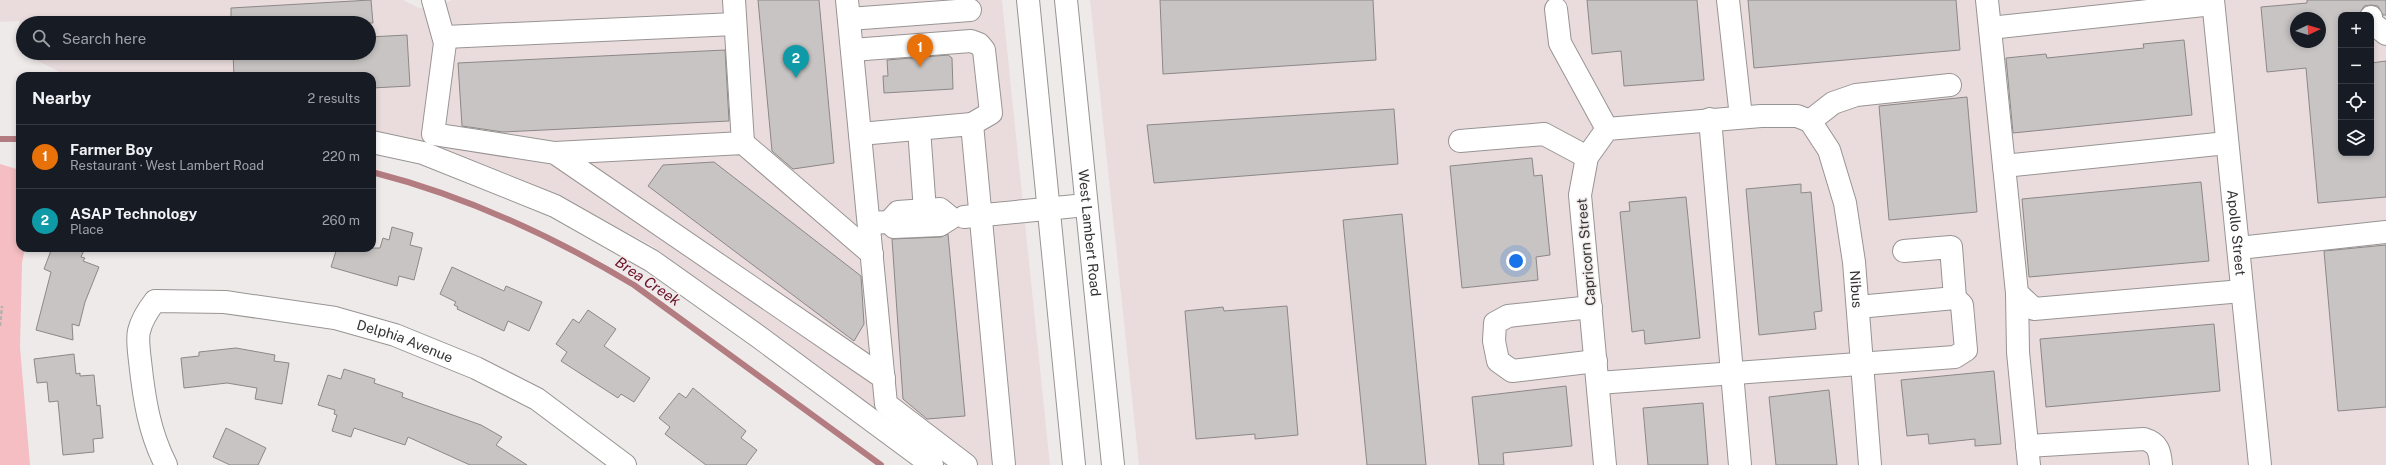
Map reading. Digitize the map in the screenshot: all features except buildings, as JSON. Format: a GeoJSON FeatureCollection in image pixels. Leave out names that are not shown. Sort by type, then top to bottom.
{"type":"FeatureCollection","features":[{"type":"Feature","properties":{"kind":"street"},"geometry":{"type":"LineString","coordinates":[[433,0],[445,37],[433,134],[554,153],[743,143],[872,254]]}},
{"type":"Feature","properties":{"kind":"street"},"geometry":{"type":"LineString","coordinates":[[734,0],[743,143]]}},
{"type":"Feature","properties":{"kind":"street"},"geometry":{"type":"LineString","coordinates":[[1028,0],[1049,209],[1070,463]]}},
{"type":"Feature","properties":{"kind":"street","name":"West Lambert Road"},"geometry":{"type":"LineString","coordinates":[[1066,0],[1113,465]]}},
{"type":"Feature","properties":{"kind":"street"},"geometry":{"type":"LineString","coordinates":[[1728,0],[1741,117]]}},
{"type":"Feature","properties":{"kind":"street"},"geometry":{"type":"LineString","coordinates":[[1987,0],[2017,293],[2018,352],[2028,455],[2144,439],[2153,442],[2158,448],[2161,465]]}},
{"type":"Feature","properties":{"kind":"street"},"geometry":{"type":"LineString","coordinates":[[2369,0],[2370,12]]}},
{"type":"Feature","properties":{"kind":"street"},"geometry":{"type":"LineString","coordinates":[[1990,28],[2213,2]]}},
{"type":"Feature","properties":{"kind":"street","name":"Apollo Street"},"geometry":{"type":"LineString","coordinates":[[2213,2],[2260,465]]}},
{"type":"Feature","properties":{"kind":"street"},"geometry":{"type":"LineString","coordinates":[[1556,9],[1560,43],[1607,129],[1741,117],[1797,116],[1810,121],[1833,102],[1856,95],[1950,85]]}},
{"type":"Feature","properties":{"kind":"street"},"geometry":{"type":"LineString","coordinates":[[966,465],[886,404],[872,254],[879,222],[860,134],[848,10],[970,10]]}},
{"type":"Feature","properties":{"kind":"street"},"geometry":{"type":"LineString","coordinates":[[445,37],[735,24]]}},
{"type":"Feature","properties":{"kind":"street"},"geometry":{"type":"LineString","coordinates":[[2374,24],[2386,34]]}},
{"type":"Feature","properties":{"kind":"street"},"geometry":{"type":"LineString","coordinates":[[852,50],[971,41],[979,44],[984,50],[991,114],[972,124],[860,134]]}},
{"type":"Feature","properties":{"kind":"street"},"geometry":{"type":"LineString","coordinates":[[1710,119],[1740,465]]}},
{"type":"Feature","properties":{"kind":"street","name":"Nibus"},"geometry":{"type":"LineString","coordinates":[[1810,121],[1830,150],[1845,203],[1858,307],[1870,465]]}},
{"type":"Feature","properties":{"kind":"street"},"geometry":{"type":"LineString","coordinates":[[972,124],[979,215],[1004,465]]}},
{"type":"Feature","properties":{"kind":"street"},"geometry":{"type":"LineString","coordinates":[[919,129],[925,211]]}},
{"type":"Feature","properties":{"kind":"street","name":"Capricorn Street"},"geometry":{"type":"LineString","coordinates":[[1605,465],[1580,195],[1587,157],[1607,129]]}},
{"type":"Feature","properties":{"kind":"street"},"geometry":{"type":"LineString","coordinates":[[1460,141],[1544,134],[1587,157]]}},
{"type":"Feature","properties":{"kind":"street"},"geometry":{"type":"LineString","coordinates":[[376,143],[423,153],[555,206],[652,261],[759,337],[932,465]]}},
{"type":"Feature","properties":{"kind":"street"},"geometry":{"type":"LineString","coordinates":[[2004,166],[2227,143]]}},
{"type":"Feature","properties":{"kind":"street"},"geometry":{"type":"LineString","coordinates":[[554,153],[884,378]]}},
{"type":"Feature","properties":{"kind":"street"},"geometry":{"type":"LineString","coordinates":[[879,222],[894,227],[940,225],[951,218],[1086,205]]}},
{"type":"Feature","properties":{"kind":"street"},"geometry":{"type":"LineString","coordinates":[[879,222],[898,212],[940,209],[951,218]]}},
{"type":"Feature","properties":{"kind":"street"},"geometry":{"type":"LineString","coordinates":[[2238,248],[2386,232]]}},
{"type":"Feature","properties":{"kind":"street"},"geometry":{"type":"LineString","coordinates":[[1598,383],[1955,357],[1966,350],[1962,305],[1955,298],[1950,247],[1904,251]]}},
{"type":"Feature","properties":{"kind":"street"},"geometry":{"type":"LineString","coordinates":[[2017,293],[2034,309],[2242,291]]}},
{"type":"Feature","properties":{"kind":"street"},"geometry":{"type":"LineString","coordinates":[[1858,307],[1955,298]]}},
{"type":"Feature","properties":{"kind":"street","name":"Delphia Avenue"},"geometry":{"type":"LineString","coordinates":[[166,465],[152,433],[144,399],[139,352],[138,332],[145,315],[155,301],[233,303],[335,318],[395,335],[476,368],[537,399],[625,465]]}},
{"type":"Feature","properties":{"kind":"street"},"geometry":{"type":"LineString","coordinates":[[1591,308],[1508,316],[1495,323],[1494,341],[1498,361],[1512,371],[1596,361]]}},
{"type":"Feature","properties":{"kind":"path"},"geometry":{"type":"LineString","coordinates":[[0,326],[2,306]]}},
{"type":"Feature","properties":{"kind":"shaded area"},"geometry":{"type":"Polygon","coordinates":[[[0,0],[403,0],[419,8],[432,8],[452,0],[1002,0],[1050,465],[944,465],[651,245],[540,187],[446,149],[376,132],[376,72],[59,72],[36,60],[376,60],[376,16],[16,16],[16,21],[0,22],[0,0]]]}},
{"type":"Feature","properties":{"kind":"shaded area"},"geometry":{"type":"Polygon","coordinates":[[[1090,0],[2386,0],[2386,465],[1139,465],[1090,0]]]}},
{"type":"Feature","properties":{"kind":"shaded area"},"geometry":{"type":"Polygon","coordinates":[[[0,164],[16,169],[16,252],[24,252],[22,263],[20,347],[30,465],[0,465],[0,164]]]}},
{"type":"Feature","properties":{"kind":"waterway","name":"Brea Creek"},"geometry":{"type":"LineString","coordinates":[[0,139],[16,139]]}},
{"type":"Feature","properties":{"kind":"waterway","name":"Brea Creek"},"geometry":{"type":"LineString","coordinates":[[376,173],[441,193],[474,205],[539,234],[603,267],[634,285],[881,465]]}},
{"type":"Feature","properties":{"kind":"place","name":"Farmer Boy"},"geometry":{"type":"Point","coordinates":[920,67]}},
{"type":"Feature","properties":{"kind":"place","name":"ASAP Technology"},"geometry":{"type":"Point","coordinates":[796,78]}}]}
